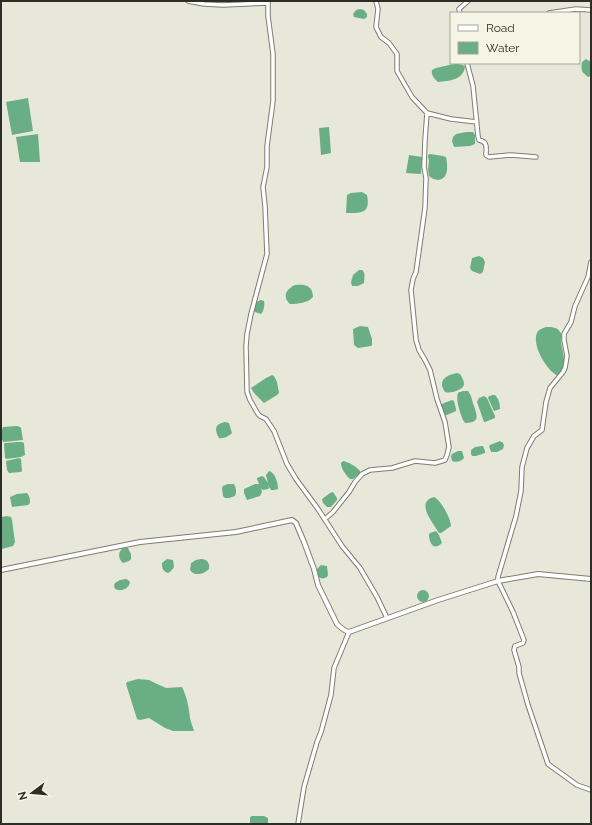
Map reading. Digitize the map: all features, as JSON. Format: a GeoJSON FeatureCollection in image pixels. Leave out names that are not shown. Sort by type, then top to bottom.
{"type":"FeatureCollection","features":[{"type":"Feature","properties":{"kind":"street"},"geometry":{"type":"LineString","coordinates":[[188,1],[204,4],[268,2],[268,16],[273,54],[273,101],[267,146],[267,167],[263,187],[267,254],[247,334],[247,392],[258,414],[266,419],[274,432],[287,464],[296,479],[325,519],[342,546],[360,568],[387,618]]}},
{"type":"Feature","properties":{"kind":"street"},"geometry":{"type":"LineString","coordinates":[[376,1],[378,9],[376,27],[381,36],[397,54],[397,70],[412,97],[427,113],[451,119],[477,122]]}},
{"type":"Feature","properties":{"kind":"street"},"geometry":{"type":"LineString","coordinates":[[460,12],[459,9],[468,1]]}},
{"type":"Feature","properties":{"kind":"street"},"geometry":{"type":"LineString","coordinates":[[556,12],[576,9],[591,10]]}},
{"type":"Feature","properties":{"kind":"street"},"geometry":{"type":"LineString","coordinates":[[467,64],[473,86],[479,140],[486,143],[486,154],[489,157],[511,155],[536,157]]}},
{"type":"Feature","properties":{"kind":"street"},"geometry":{"type":"LineString","coordinates":[[325,519],[333,512],[362,474],[370,470],[392,468],[415,461],[435,463],[444,460],[449,448],[445,422],[437,399],[430,370],[419,350],[416,340],[411,290],[416,272],[425,208],[426,178],[424,167],[427,113]]}},
{"type":"Feature","properties":{"kind":"street"},"geometry":{"type":"LineString","coordinates":[[591,262],[588,277],[575,306],[571,322],[564,334],[567,356],[565,368],[550,388],[546,402],[542,430],[534,436],[527,448],[522,467],[520,499],[498,575],[498,581],[513,612],[524,640],[523,643],[516,646],[514,650],[520,667],[520,676],[528,705],[548,764],[577,785],[591,790]]}},
{"type":"Feature","properties":{"kind":"street"},"geometry":{"type":"LineString","coordinates":[[1,570],[140,542],[236,532],[292,520],[296,523],[314,569],[318,585],[337,624],[342,629],[349,632],[438,600],[498,581],[538,574],[591,579]]}},
{"type":"Feature","properties":{"kind":"street"},"geometry":{"type":"LineString","coordinates":[[298,824],[304,787],[331,695],[334,668],[349,632]]}},
{"type":"Feature","properties":{"kind":"water"},"geometry":{"type":"Polygon","coordinates":[[[356,10],[364,10],[367,14],[367,17],[364,19],[354,17],[353,14],[356,10]]]}},
{"type":"Feature","properties":{"kind":"water"},"geometry":{"type":"Polygon","coordinates":[[[586,59],[591,62],[591,76],[588,77],[582,69],[582,62],[586,59]]]}},
{"type":"Feature","properties":{"kind":"water"},"geometry":{"type":"Polygon","coordinates":[[[454,64],[465,66],[464,71],[459,77],[438,82],[433,76],[432,70],[454,64]]]}},
{"type":"Feature","properties":{"kind":"water"},"geometry":{"type":"Polygon","coordinates":[[[28,98],[33,131],[12,135],[6,102],[28,98]]]}},
{"type":"Feature","properties":{"kind":"water"},"geometry":{"type":"Polygon","coordinates":[[[329,127],[331,153],[321,155],[319,128],[329,127]]]}},
{"type":"Feature","properties":{"kind":"water"},"geometry":{"type":"Polygon","coordinates":[[[473,132],[475,135],[475,144],[470,146],[454,147],[452,141],[453,137],[456,134],[473,132]]]}},
{"type":"Feature","properties":{"kind":"water"},"geometry":{"type":"Polygon","coordinates":[[[38,134],[40,162],[20,162],[16,137],[38,134]]]}},
{"type":"Feature","properties":{"kind":"water"},"geometry":{"type":"Polygon","coordinates":[[[430,154],[446,157],[447,172],[445,177],[436,180],[429,176],[428,155],[430,154]]]}},
{"type":"Feature","properties":{"kind":"water"},"geometry":{"type":"Polygon","coordinates":[[[409,155],[422,157],[421,174],[406,173],[409,155]]]}},
{"type":"Feature","properties":{"kind":"water"},"geometry":{"type":"Polygon","coordinates":[[[362,192],[367,195],[368,201],[366,209],[356,213],[346,213],[347,195],[362,192]]]}},
{"type":"Feature","properties":{"kind":"water"},"geometry":{"type":"Polygon","coordinates":[[[479,256],[483,258],[485,262],[483,272],[480,274],[472,271],[470,268],[472,258],[479,256]]]}},
{"type":"Feature","properties":{"kind":"water"},"geometry":{"type":"Polygon","coordinates":[[[359,270],[362,270],[364,273],[364,283],[358,286],[352,286],[351,282],[353,275],[359,270]]]}},
{"type":"Feature","properties":{"kind":"water"},"geometry":{"type":"Polygon","coordinates":[[[295,285],[307,286],[310,288],[313,293],[313,297],[306,302],[290,304],[286,299],[286,293],[295,285]]]}},
{"type":"Feature","properties":{"kind":"water"},"geometry":{"type":"Polygon","coordinates":[[[261,300],[264,301],[264,310],[261,314],[255,312],[254,309],[256,302],[261,300]]]}},
{"type":"Feature","properties":{"kind":"water"},"geometry":{"type":"Polygon","coordinates":[[[360,326],[368,327],[372,339],[371,346],[358,348],[354,345],[353,329],[360,326]]]}},
{"type":"Feature","properties":{"kind":"water"},"geometry":{"type":"Polygon","coordinates":[[[546,327],[556,328],[562,336],[561,341],[564,363],[558,375],[552,372],[544,362],[536,342],[538,331],[546,327]]]}},
{"type":"Feature","properties":{"kind":"water"},"geometry":{"type":"Polygon","coordinates":[[[457,373],[460,374],[464,383],[462,388],[456,391],[445,392],[442,382],[449,375],[457,373]]]}},
{"type":"Feature","properties":{"kind":"water"},"geometry":{"type":"Polygon","coordinates":[[[272,375],[277,382],[279,393],[264,403],[251,388],[272,375]]]}},
{"type":"Feature","properties":{"kind":"water"},"geometry":{"type":"Polygon","coordinates":[[[468,391],[472,398],[477,416],[475,421],[470,423],[465,423],[463,420],[457,398],[459,392],[468,391]]]}},
{"type":"Feature","properties":{"kind":"water"},"geometry":{"type":"Polygon","coordinates":[[[493,395],[497,398],[500,407],[500,409],[494,411],[488,398],[489,396],[493,395]]]}},
{"type":"Feature","properties":{"kind":"water"},"geometry":{"type":"Polygon","coordinates":[[[484,396],[487,398],[495,416],[495,418],[485,422],[477,402],[479,398],[484,396]]]}},
{"type":"Feature","properties":{"kind":"water"},"geometry":{"type":"Polygon","coordinates":[[[452,400],[454,401],[456,411],[445,415],[442,409],[442,404],[452,400]]]}},
{"type":"Feature","properties":{"kind":"water"},"geometry":{"type":"Polygon","coordinates":[[[225,422],[229,423],[232,433],[226,437],[219,438],[216,432],[216,427],[225,422]]]}},
{"type":"Feature","properties":{"kind":"water"},"geometry":{"type":"Polygon","coordinates":[[[17,426],[21,428],[23,440],[3,442],[3,427],[17,426]]]}},
{"type":"Feature","properties":{"kind":"water"},"geometry":{"type":"Polygon","coordinates":[[[500,441],[504,445],[503,449],[497,452],[491,452],[489,446],[500,441]]]}},
{"type":"Feature","properties":{"kind":"water"},"geometry":{"type":"Polygon","coordinates":[[[5,443],[24,443],[25,455],[21,457],[5,458],[5,443]]]}},
{"type":"Feature","properties":{"kind":"water"},"geometry":{"type":"Polygon","coordinates":[[[483,446],[485,453],[472,456],[471,450],[475,447],[483,446]]]}},
{"type":"Feature","properties":{"kind":"water"},"geometry":{"type":"Polygon","coordinates":[[[462,451],[463,459],[457,462],[452,461],[452,454],[462,451]]]}},
{"type":"Feature","properties":{"kind":"water"},"geometry":{"type":"Polygon","coordinates":[[[19,458],[21,459],[22,471],[9,473],[7,470],[6,461],[19,458]]]}},
{"type":"Feature","properties":{"kind":"water"},"geometry":{"type":"Polygon","coordinates":[[[343,461],[355,466],[360,473],[353,479],[350,479],[345,474],[342,467],[341,463],[343,461]]]}},
{"type":"Feature","properties":{"kind":"water"},"geometry":{"type":"Polygon","coordinates":[[[269,471],[273,473],[277,481],[278,489],[271,490],[268,485],[268,489],[263,490],[261,488],[262,492],[260,496],[247,500],[244,489],[255,484],[259,484],[257,478],[262,476],[268,483],[266,475],[269,471]]]}},
{"type":"Feature","properties":{"kind":"water"},"geometry":{"type":"Polygon","coordinates":[[[228,484],[234,484],[236,493],[235,496],[225,498],[223,496],[222,488],[228,484]]]}},
{"type":"Feature","properties":{"kind":"water"},"geometry":{"type":"Polygon","coordinates":[[[333,492],[337,500],[331,507],[327,507],[323,503],[322,499],[333,492]]]}},
{"type":"Feature","properties":{"kind":"water"},"geometry":{"type":"Polygon","coordinates":[[[27,493],[30,500],[28,505],[12,507],[10,497],[17,494],[27,493]]]}},
{"type":"Feature","properties":{"kind":"water"},"geometry":{"type":"Polygon","coordinates":[[[434,497],[442,506],[451,523],[451,526],[441,533],[439,533],[431,521],[425,507],[429,499],[434,497]]]}},
{"type":"Feature","properties":{"kind":"water"},"geometry":{"type":"Polygon","coordinates":[[[1,517],[11,517],[12,520],[15,542],[13,546],[1,549],[1,517]]]}},
{"type":"Feature","properties":{"kind":"water"},"geometry":{"type":"Polygon","coordinates":[[[436,531],[442,543],[434,546],[430,541],[429,534],[436,531]]]}},
{"type":"Feature","properties":{"kind":"water"},"geometry":{"type":"Polygon","coordinates":[[[125,547],[128,548],[131,554],[131,559],[123,563],[119,557],[119,554],[125,547]]]}},
{"type":"Feature","properties":{"kind":"water"},"geometry":{"type":"Polygon","coordinates":[[[167,559],[173,560],[174,567],[168,573],[163,570],[162,565],[162,563],[167,559]]]}},
{"type":"Feature","properties":{"kind":"water"},"geometry":{"type":"Polygon","coordinates":[[[201,559],[208,562],[209,569],[202,573],[194,574],[190,570],[191,563],[201,559]]]}},
{"type":"Feature","properties":{"kind":"water"},"geometry":{"type":"Polygon","coordinates":[[[321,565],[327,566],[328,575],[325,578],[318,576],[317,569],[321,565]]]}},
{"type":"Feature","properties":{"kind":"water"},"geometry":{"type":"Polygon","coordinates":[[[126,579],[130,582],[126,588],[120,590],[115,589],[115,583],[126,579]]]}},
{"type":"Feature","properties":{"kind":"water"},"geometry":{"type":"Polygon","coordinates":[[[423,590],[427,592],[429,596],[427,600],[423,602],[419,600],[417,596],[419,592],[423,590]]]}},
{"type":"Feature","properties":{"kind":"water"},"geometry":{"type":"Polygon","coordinates":[[[138,679],[149,680],[166,688],[182,687],[194,731],[173,731],[149,718],[140,720],[137,719],[126,684],[127,682],[138,679]]]}},
{"type":"Feature","properties":{"kind":"water"},"geometry":{"type":"Polygon","coordinates":[[[264,816],[268,818],[268,824],[250,824],[250,817],[264,816]]]}}]}
